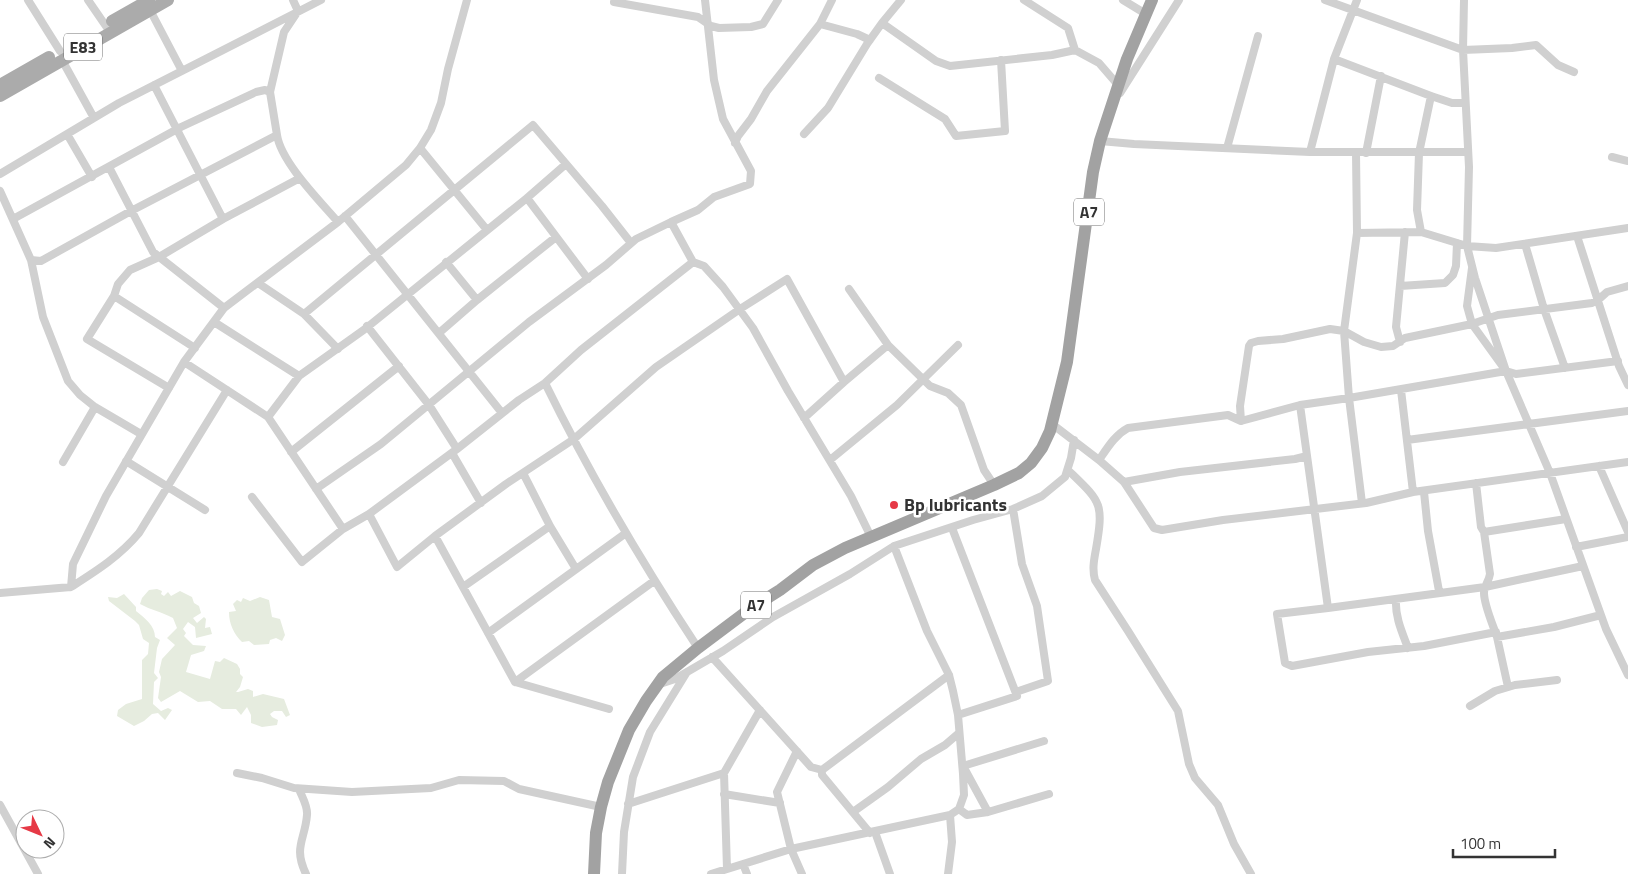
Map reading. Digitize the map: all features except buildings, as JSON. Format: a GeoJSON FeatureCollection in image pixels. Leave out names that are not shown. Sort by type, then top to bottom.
{"type":"FeatureCollection","features":[{"type":"Feature","properties":{"kind":"highway","name":"A7"},"geometry":{"type":"LineString","coordinates":[[594,874],[596,833],[601,807],[611,774],[629,730],[663,678],[698,648],[813,565],[844,548],[1019,473],[1042,448],[1051,427],[1067,362],[1093,172],[1100,141],[1118,85],[1152,0]]}},
{"type":"Feature","properties":{"kind":"main road","name":"E83"},"geometry":{"type":"LineString","coordinates":[[0,85],[61,55],[150,5],[168,0]]}},
{"type":"Feature","properties":{"kind":"main road","name":"E83"},"geometry":{"type":"LineString","coordinates":[[0,96],[61,55]]}},
{"type":"Feature","properties":{"kind":"street"},"geometry":{"type":"LineString","coordinates":[[28,0],[61,55],[94,118]]}},
{"type":"Feature","properties":{"kind":"street"},"geometry":{"type":"LineString","coordinates":[[88,0],[108,29]]}},
{"type":"Feature","properties":{"kind":"street"},"geometry":{"type":"LineString","coordinates":[[293,0],[298,11]]}},
{"type":"Feature","properties":{"kind":"street"},"geometry":{"type":"LineString","coordinates":[[0,174],[154,85],[321,0]]}},
{"type":"Feature","properties":{"kind":"street"},"geometry":{"type":"LineString","coordinates":[[71,587],[73,564],[106,496],[184,362],[224,308],[338,222],[406,165],[420,148],[431,130],[440,103],[467,0]]}},
{"type":"Feature","properties":{"kind":"street"},"geometry":{"type":"LineString","coordinates":[[316,489],[381,444],[529,322],[643,234],[698,210],[714,197],[750,184],[751,171],[723,120],[714,80],[705,0]]}},
{"type":"Feature","properties":{"kind":"street"},"geometry":{"type":"LineString","coordinates":[[614,2],[698,17],[711,26],[719,28],[745,28],[763,24],[778,0]]}},
{"type":"Feature","properties":{"kind":"street"},"geometry":{"type":"LineString","coordinates":[[735,143],[767,92],[820,24],[832,0]]}},
{"type":"Feature","properties":{"kind":"street"},"geometry":{"type":"LineString","coordinates":[[804,134],[828,108],[870,40],[902,0]]}},
{"type":"Feature","properties":{"kind":"street"},"geometry":{"type":"LineString","coordinates":[[1024,0],[1068,28],[1075,50]]}},
{"type":"Feature","properties":{"kind":"street"},"geometry":{"type":"LineString","coordinates":[[1123,0],[1146,14]]}},
{"type":"Feature","properties":{"kind":"street"},"geometry":{"type":"LineString","coordinates":[[1110,110],[1179,0]]}},
{"type":"Feature","properties":{"kind":"street"},"geometry":{"type":"LineString","coordinates":[[1325,0],[1463,50],[1536,45],[1558,65],[1574,72]]}},
{"type":"Feature","properties":{"kind":"street"},"geometry":{"type":"LineString","coordinates":[[1310,152],[1334,59],[1357,0]]}},
{"type":"Feature","properties":{"kind":"street"},"geometry":{"type":"LineString","coordinates":[[1464,0],[1463,50],[1470,167],[1467,246],[1506,371],[1550,473],[1600,615],[1628,675]]}},
{"type":"Feature","properties":{"kind":"street"},"geometry":{"type":"LineString","coordinates":[[150,5],[182,71]]}},
{"type":"Feature","properties":{"kind":"street"},"geometry":{"type":"LineString","coordinates":[[298,11],[284,32],[270,92],[277,135],[288,161],[338,222]]}},
{"type":"Feature","properties":{"kind":"street"},"geometry":{"type":"LineString","coordinates":[[882,23],[936,61],[950,66],[1052,55],[1075,50],[1099,63],[1118,85]]}},
{"type":"Feature","properties":{"kind":"street"},"geometry":{"type":"LineString","coordinates":[[820,24],[857,34],[870,40]]}},
{"type":"Feature","properties":{"kind":"street"},"geometry":{"type":"LineString","coordinates":[[1227,148],[1258,36]]}},
{"type":"Feature","properties":{"kind":"street"},"geometry":{"type":"LineString","coordinates":[[1334,59],[1431,96],[1452,103],[1465,103]]}},
{"type":"Feature","properties":{"kind":"street"},"geometry":{"type":"LineString","coordinates":[[879,78],[945,119],[956,136],[1005,130],[1002,60]]}},
{"type":"Feature","properties":{"kind":"street"},"geometry":{"type":"LineString","coordinates":[[1366,153],[1381,76]]}},
{"type":"Feature","properties":{"kind":"street"},"geometry":{"type":"LineString","coordinates":[[154,85],[223,220]]}},
{"type":"Feature","properties":{"kind":"street"},"geometry":{"type":"LineString","coordinates":[[13,219],[178,129],[256,92],[265,90],[270,92]]}},
{"type":"Feature","properties":{"kind":"street"},"geometry":{"type":"LineString","coordinates":[[1421,232],[1417,210],[1419,153],[1431,96]]}},
{"type":"Feature","properties":{"kind":"street"},"geometry":{"type":"LineString","coordinates":[[304,314],[534,125],[631,243]]}},
{"type":"Feature","properties":{"kind":"street"},"geometry":{"type":"LineString","coordinates":[[67,134],[92,177]]}},
{"type":"Feature","properties":{"kind":"street"},"geometry":{"type":"LineString","coordinates":[[31,260],[41,260],[277,135]]}},
{"type":"Feature","properties":{"kind":"street"},"geometry":{"type":"LineString","coordinates":[[1100,141],[1310,152],[1468,152]]}},
{"type":"Feature","properties":{"kind":"street"},"geometry":{"type":"LineString","coordinates":[[420,148],[487,230]]}},
{"type":"Feature","properties":{"kind":"street"},"geometry":{"type":"LineString","coordinates":[[1356,153],[1357,233],[1344,331],[1349,398],[1362,503]]}},
{"type":"Feature","properties":{"kind":"street"},"geometry":{"type":"LineString","coordinates":[[1612,157],[1628,161]]}},
{"type":"Feature","properties":{"kind":"street"},"geometry":{"type":"LineString","coordinates":[[268,417],[299,376],[338,350],[527,198],[566,164]]}},
{"type":"Feature","properties":{"kind":"street"},"geometry":{"type":"LineString","coordinates":[[109,168],[149,246],[159,258],[224,308]]}},
{"type":"Feature","properties":{"kind":"street"},"geometry":{"type":"LineString","coordinates":[[169,388],[87,339],[114,296],[118,284],[130,270],[159,258],[300,178]]}},
{"type":"Feature","properties":{"kind":"street"},"geometry":{"type":"LineString","coordinates":[[0,191],[31,260],[43,317],[68,381],[80,396],[94,407],[141,434]]}},
{"type":"Feature","properties":{"kind":"street"},"geometry":{"type":"LineString","coordinates":[[527,198],[588,278]]}},
{"type":"Feature","properties":{"kind":"street"},"geometry":{"type":"LineString","coordinates":[[345,216],[502,413]]}},
{"type":"Feature","properties":{"kind":"street"},"geometry":{"type":"LineString","coordinates":[[671,222],[693,262],[704,266],[723,287],[764,345],[804,418],[852,496],[871,537]]}},
{"type":"Feature","properties":{"kind":"street"},"geometry":{"type":"LineString","coordinates":[[1357,233],[1421,232],[1467,246],[1496,248],[1628,228]]}},
{"type":"Feature","properties":{"kind":"street"},"geometry":{"type":"LineString","coordinates":[[1400,342],[1396,327],[1405,232]]}},
{"type":"Feature","properties":{"kind":"street"},"geometry":{"type":"LineString","coordinates":[[1578,236],[1618,361],[1628,385]]}},
{"type":"Feature","properties":{"kind":"street"},"geometry":{"type":"LineString","coordinates":[[439,333],[556,237]]}},
{"type":"Feature","properties":{"kind":"street"},"geometry":{"type":"LineString","coordinates":[[1400,286],[1445,283],[1453,275],[1456,266],[1457,243]]}},
{"type":"Feature","properties":{"kind":"street"},"geometry":{"type":"LineString","coordinates":[[1525,244],[1544,309],[1565,368]]}},
{"type":"Feature","properties":{"kind":"street"},"geometry":{"type":"LineString","coordinates":[[446,262],[477,300]]}},
{"type":"Feature","properties":{"kind":"street"},"geometry":{"type":"LineString","coordinates":[[252,497],[302,562],[344,529],[369,514],[455,451],[502,413],[545,382],[581,350],[693,262]]}},
{"type":"Feature","properties":{"kind":"street"},"geometry":{"type":"LineString","coordinates":[[1472,266],[1467,306],[1472,324],[1506,371]]}},
{"type":"Feature","properties":{"kind":"street"},"geometry":{"type":"LineString","coordinates":[[369,514],[396,568],[481,503],[574,439],[656,367],[787,279],[844,382]]}},
{"type":"Feature","properties":{"kind":"street"},"geometry":{"type":"LineString","coordinates":[[258,283],[304,314],[338,350]]}},
{"type":"Feature","properties":{"kind":"street"},"geometry":{"type":"LineString","coordinates":[[1241,421],[1240,406],[1251,343],[1283,339],[1330,329],[1344,331],[1364,342],[1381,347],[1393,346],[1405,338],[1472,324],[1498,314],[1592,303],[1607,292],[1628,286]]}},
{"type":"Feature","properties":{"kind":"street"},"geometry":{"type":"LineString","coordinates":[[848,289],[888,345],[930,386],[948,393],[962,404],[982,464],[994,485]]}},
{"type":"Feature","properties":{"kind":"street"},"geometry":{"type":"LineString","coordinates":[[114,296],[195,348]]}},
{"type":"Feature","properties":{"kind":"street"},"geometry":{"type":"LineString","coordinates":[[214,322],[299,376]]}},
{"type":"Feature","properties":{"kind":"street"},"geometry":{"type":"LineString","coordinates":[[368,326],[429,406],[455,451],[481,503]]}},
{"type":"Feature","properties":{"kind":"street"},"geometry":{"type":"LineString","coordinates":[[804,418],[888,345]]}},
{"type":"Feature","properties":{"kind":"street"},"geometry":{"type":"LineString","coordinates":[[830,460],[897,405],[958,345]]}},
{"type":"Feature","properties":{"kind":"street"},"geometry":{"type":"LineString","coordinates":[[1099,460],[1112,441],[1128,428],[1228,415],[1241,421],[1300,405],[1401,390],[1506,371],[1516,374],[1618,361]]}},
{"type":"Feature","properties":{"kind":"street"},"geometry":{"type":"LineString","coordinates":[[184,362],[268,417],[344,529]]}},
{"type":"Feature","properties":{"kind":"street"},"geometry":{"type":"LineString","coordinates":[[291,452],[399,366]]}},
{"type":"Feature","properties":{"kind":"street"},"geometry":{"type":"LineString","coordinates":[[545,382],[626,533],[654,581],[698,648]]}},
{"type":"Feature","properties":{"kind":"street"},"geometry":{"type":"LineString","coordinates":[[0,593],[71,587],[100,569],[128,547],[139,533],[227,390]]}},
{"type":"Feature","properties":{"kind":"street"},"geometry":{"type":"LineString","coordinates":[[1401,390],[1413,492]]}},
{"type":"Feature","properties":{"kind":"street"},"geometry":{"type":"LineString","coordinates":[[1300,405],[1328,608]]}},
{"type":"Feature","properties":{"kind":"street"},"geometry":{"type":"LineString","coordinates":[[63,462],[94,407]]}},
{"type":"Feature","properties":{"kind":"street"},"geometry":{"type":"LineString","coordinates":[[1407,440],[1628,411]]}},
{"type":"Feature","properties":{"kind":"street"},"geometry":{"type":"LineString","coordinates":[[1051,427],[1074,440],[1124,482],[1154,528],[1162,530],[1223,520],[1362,503],[1413,492],[1424,492],[1628,462]]}},
{"type":"Feature","properties":{"kind":"street"},"geometry":{"type":"LineString","coordinates":[[658,684],[675,678],[712,657],[773,617],[850,574],[894,546],[1013,509],[1042,496],[1065,477],[1074,440]]}},
{"type":"Feature","properties":{"kind":"street"},"geometry":{"type":"LineString","coordinates":[[1124,482],[1180,472],[1307,456]]}},
{"type":"Feature","properties":{"kind":"street"},"geometry":{"type":"LineString","coordinates":[[126,461],[205,510]]}},
{"type":"Feature","properties":{"kind":"street"},"geometry":{"type":"LineString","coordinates":[[1599,466],[1628,532]]}},
{"type":"Feature","properties":{"kind":"street"},"geometry":{"type":"LineString","coordinates":[[1068,470],[1093,495],[1099,505],[1101,517],[1092,571],[1095,580],[1178,711],[1189,764],[1195,778],[1218,805],[1234,844],[1252,874]]}},
{"type":"Feature","properties":{"kind":"street"},"geometry":{"type":"LineString","coordinates":[[523,473],[550,526],[576,569]]}},
{"type":"Feature","properties":{"kind":"street"},"geometry":{"type":"LineString","coordinates":[[1476,484],[1481,527],[1484,532],[1490,574],[1484,594],[1497,634],[1508,687]]}},
{"type":"Feature","properties":{"kind":"street"},"geometry":{"type":"LineString","coordinates":[[1424,492],[1439,592]]}},
{"type":"Feature","properties":{"kind":"street"},"geometry":{"type":"LineString","coordinates":[[1013,509],[1022,564],[1038,606],[1048,681],[1016,692]]}},
{"type":"Feature","properties":{"kind":"street"},"geometry":{"type":"LineString","coordinates":[[1484,532],[1566,519]]}},
{"type":"Feature","properties":{"kind":"street"},"geometry":{"type":"LineString","coordinates":[[463,587],[550,526]]}},
{"type":"Feature","properties":{"kind":"street"},"geometry":{"type":"LineString","coordinates":[[952,528],[1017,696],[958,715]]}},
{"type":"Feature","properties":{"kind":"street"},"geometry":{"type":"LineString","coordinates":[[488,633],[626,533]]}},
{"type":"Feature","properties":{"kind":"street"},"geometry":{"type":"LineString","coordinates":[[436,536],[515,682],[610,709]]}},
{"type":"Feature","properties":{"kind":"street"},"geometry":{"type":"LineString","coordinates":[[1576,547],[1628,537]]}},
{"type":"Feature","properties":{"kind":"street"},"geometry":{"type":"LineString","coordinates":[[711,874],[791,849],[950,815],[959,809],[964,795],[963,766],[958,715],[949,675],[932,643],[894,546]]}},
{"type":"Feature","properties":{"kind":"street"},"geometry":{"type":"LineString","coordinates":[[1583,566],[1485,587],[1277,614],[1285,663],[1292,666],[1368,652],[1424,646],[1554,627],[1600,615]]}},
{"type":"Feature","properties":{"kind":"street"},"geometry":{"type":"LineString","coordinates":[[515,682],[654,581]]}},
{"type":"Feature","properties":{"kind":"street"},"geometry":{"type":"LineString","coordinates":[[1396,600],[1399,624],[1408,648]]}},
{"type":"Feature","properties":{"kind":"street"},"geometry":{"type":"LineString","coordinates":[[712,657],[811,766],[822,770]]}},
{"type":"Feature","properties":{"kind":"street"},"geometry":{"type":"LineString","coordinates":[[622,874],[628,804],[633,777],[650,732],[688,670]]}},
{"type":"Feature","properties":{"kind":"street"},"geometry":{"type":"LineString","coordinates":[[822,770],[949,675]]}},
{"type":"Feature","properties":{"kind":"street"},"geometry":{"type":"LineString","coordinates":[[1470,706],[1495,691],[1508,687],[1557,680]]}},
{"type":"Feature","properties":{"kind":"street"},"geometry":{"type":"LineString","coordinates":[[727,869],[724,773],[760,710]]}},
{"type":"Feature","properties":{"kind":"street"},"geometry":{"type":"LineString","coordinates":[[853,812],[888,787],[921,759],[959,733]]}},
{"type":"Feature","properties":{"kind":"street"},"geometry":{"type":"LineString","coordinates":[[963,766],[1044,740]]}},
{"type":"Feature","properties":{"kind":"street"},"geometry":{"type":"LineString","coordinates":[[797,751],[777,792],[791,849],[802,874]]}},
{"type":"Feature","properties":{"kind":"street"},"geometry":{"type":"LineString","coordinates":[[963,766],[988,812]]}},
{"type":"Feature","properties":{"kind":"street"},"geometry":{"type":"LineString","coordinates":[[822,770],[822,775],[872,832],[890,874]]}},
{"type":"Feature","properties":{"kind":"street"},"geometry":{"type":"LineString","coordinates":[[628,804],[724,773]]}},
{"type":"Feature","properties":{"kind":"street"},"geometry":{"type":"LineString","coordinates":[[237,774],[262,778],[299,789],[352,792],[431,788],[459,780],[504,780],[519,789],[601,807]]}},
{"type":"Feature","properties":{"kind":"street"},"geometry":{"type":"LineString","coordinates":[[299,789],[307,808],[299,852],[301,864],[306,874]]}},
{"type":"Feature","properties":{"kind":"street"},"geometry":{"type":"LineString","coordinates":[[724,794],[780,803]]}},
{"type":"Feature","properties":{"kind":"street"},"geometry":{"type":"LineString","coordinates":[[959,809],[967,815],[988,812],[1049,794]]}},
{"type":"Feature","properties":{"kind":"street"},"geometry":{"type":"LineString","coordinates":[[0,806],[38,874]]}},
{"type":"Feature","properties":{"kind":"street"},"geometry":{"type":"LineString","coordinates":[[948,874],[952,842],[950,815]]}},
{"type":"Feature","properties":{"kind":"street"},"geometry":{"type":"LineString","coordinates":[[743,864],[747,874]]}},
{"type":"Feature","properties":{"kind":"shaded area"},"geometry":{"type":"Polygon","coordinates":[[[157,589],[162,591],[161,594],[164,596],[168,592],[171,596],[180,591],[192,597],[194,603],[199,606],[201,613],[193,618],[197,623],[204,617],[206,619],[205,628],[210,627],[212,634],[196,638],[195,627],[188,622],[183,629],[186,633],[184,636],[193,645],[206,646],[204,651],[191,655],[186,672],[210,679],[215,661],[220,662],[224,658],[237,664],[243,677],[240,687],[236,692],[248,689],[253,691],[253,697],[263,694],[284,699],[290,715],[286,717],[282,711],[274,711],[270,714],[278,720],[277,725],[262,727],[251,723],[251,715],[247,707],[241,715],[236,709],[222,709],[210,701],[198,702],[180,691],[161,702],[158,698],[161,677],[159,672],[162,659],[175,645],[167,638],[177,628],[173,618],[140,604],[142,598],[149,590],[157,589]]]}},
{"type":"Feature","properties":{"kind":"shaded area"},"geometry":{"type":"Polygon","coordinates":[[[124,594],[136,607],[136,611],[146,619],[155,633],[155,637],[160,640],[157,648],[154,673],[158,678],[154,682],[153,704],[161,711],[168,708],[172,710],[165,720],[158,713],[152,714],[134,726],[117,716],[118,710],[126,704],[142,699],[142,660],[148,654],[149,643],[143,639],[139,625],[109,601],[108,597],[117,598],[124,594]]]}},
{"type":"Feature","properties":{"kind":"shaded area"},"geometry":{"type":"Polygon","coordinates":[[[260,597],[269,600],[272,617],[280,619],[285,635],[282,641],[276,638],[270,640],[269,644],[254,645],[249,641],[242,642],[232,628],[229,612],[236,611],[233,604],[237,600],[241,602],[243,598],[250,601],[260,597]]]}},
{"type":"Feature","properties":{"kind":"place","name":"Bp lubricants"},"geometry":{"type":"Point","coordinates":[894,505]}}]}
